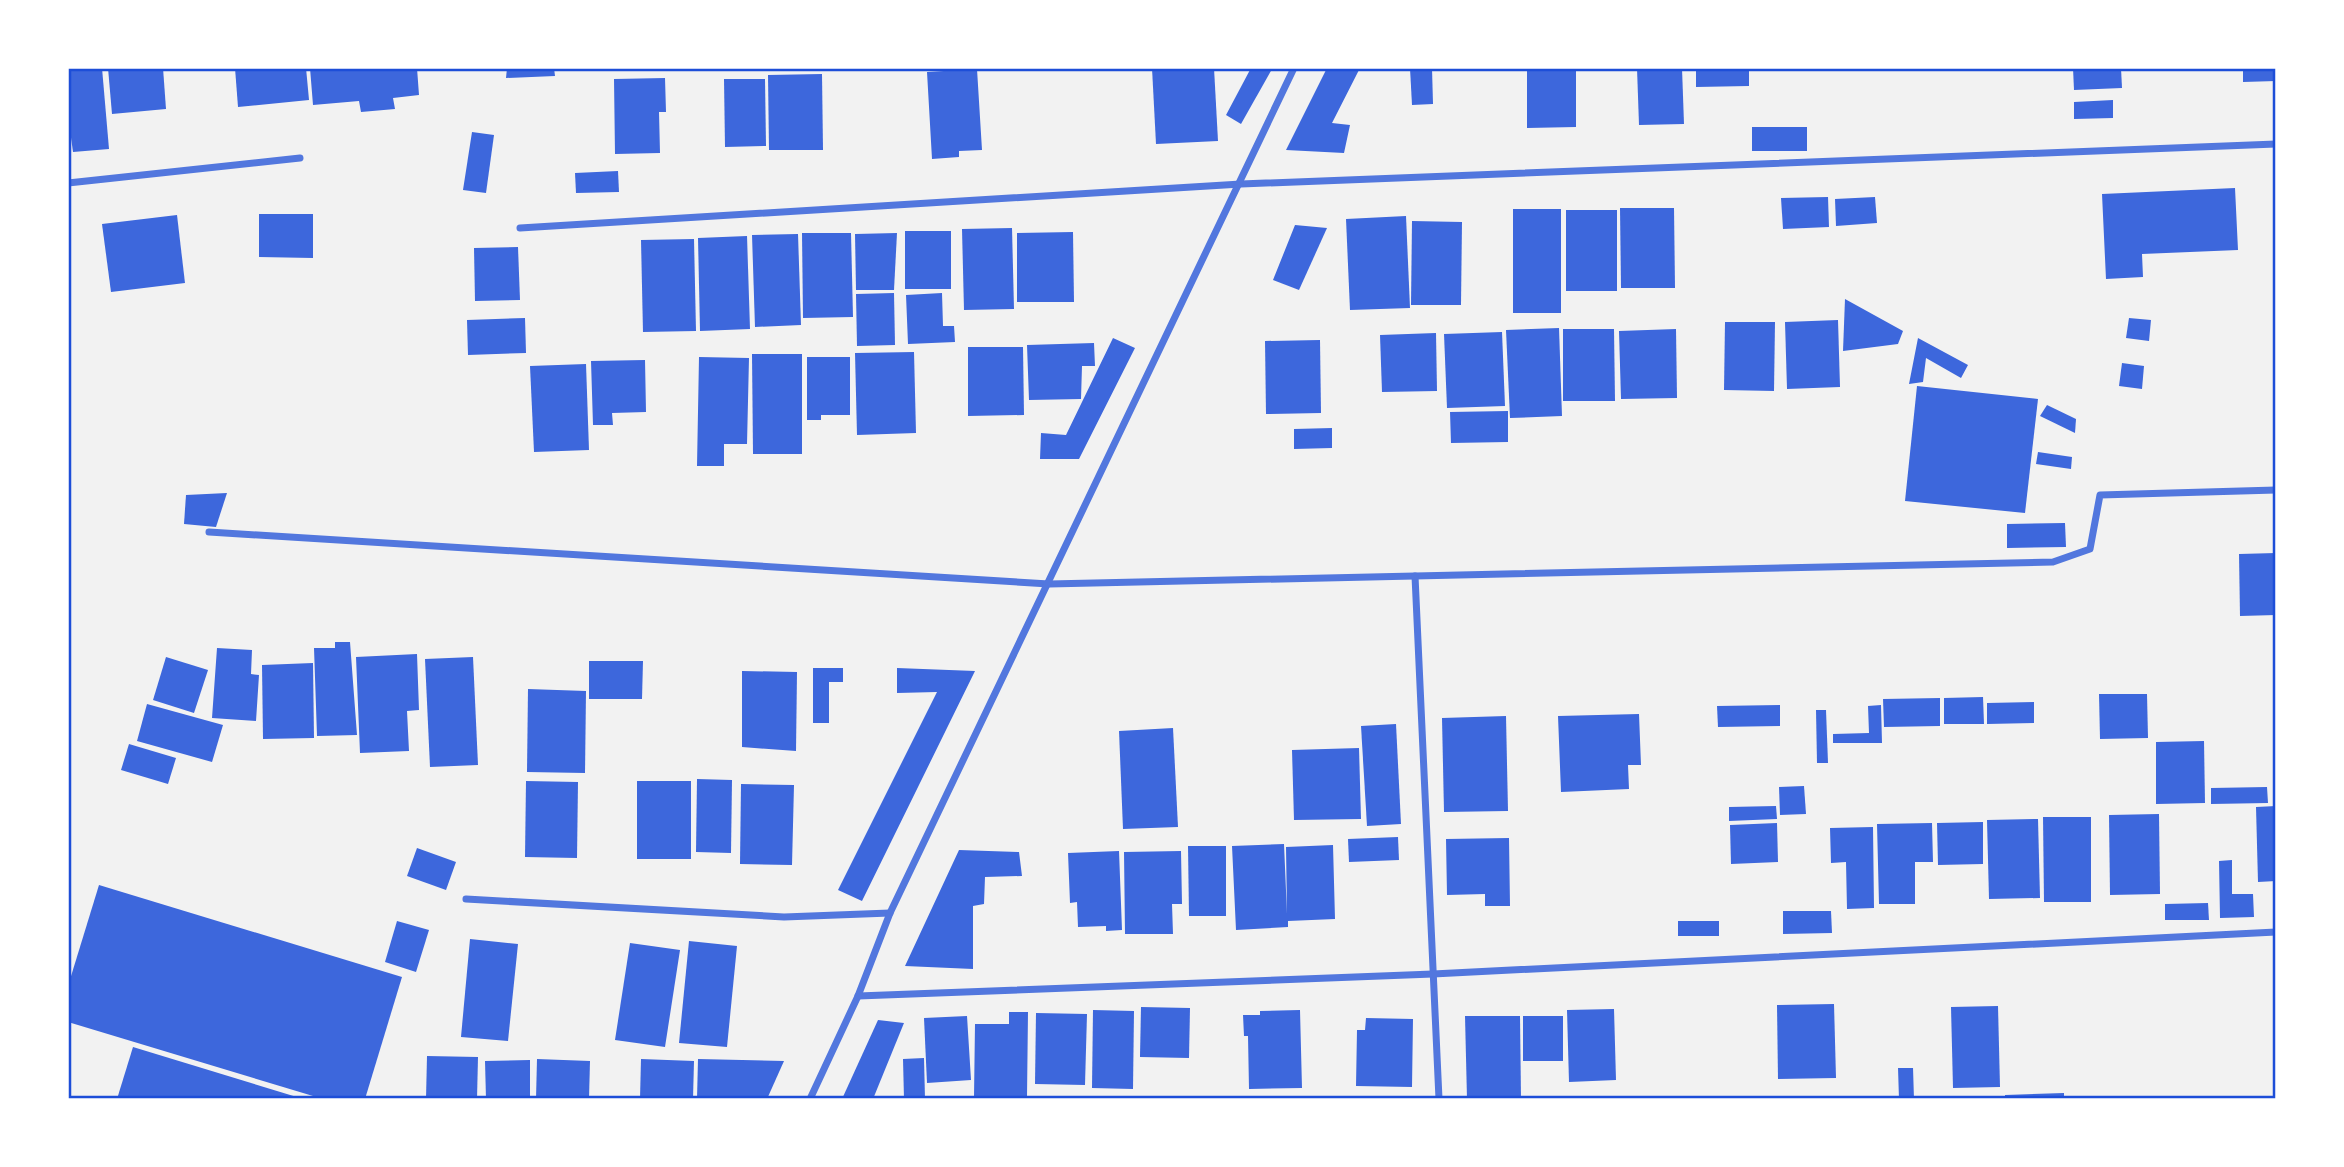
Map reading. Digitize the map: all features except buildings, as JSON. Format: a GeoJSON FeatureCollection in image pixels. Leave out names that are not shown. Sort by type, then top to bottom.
{"type":"FeatureCollection","features":[{"type":"Feature","properties":{"kind":"street"},"geometry":{"type":"LineString","coordinates":[[810,1099],[858,996],[890,913],[1241,184],[1294,68]]}},
{"type":"Feature","properties":{"kind":"street"},"geometry":{"type":"LineString","coordinates":[[520,228],[1241,184],[2276,144]]}},
{"type":"Feature","properties":{"kind":"street"},"geometry":{"type":"LineString","coordinates":[[68,183],[300,158]]}},
{"type":"Feature","properties":{"kind":"street"},"geometry":{"type":"LineString","coordinates":[[209,532],[1049,584],[2053,562],[2090,549],[2100,495],[2276,490]]}},
{"type":"Feature","properties":{"kind":"street"},"geometry":{"type":"LineString","coordinates":[[1415,576],[1439,1099]]}},
{"type":"Feature","properties":{"kind":"street"},"geometry":{"type":"LineString","coordinates":[[466,899],[784,917],[890,913]]}},
{"type":"Feature","properties":{"kind":"street"},"geometry":{"type":"LineString","coordinates":[[858,996],[1433,974],[2276,932]]}}]}
